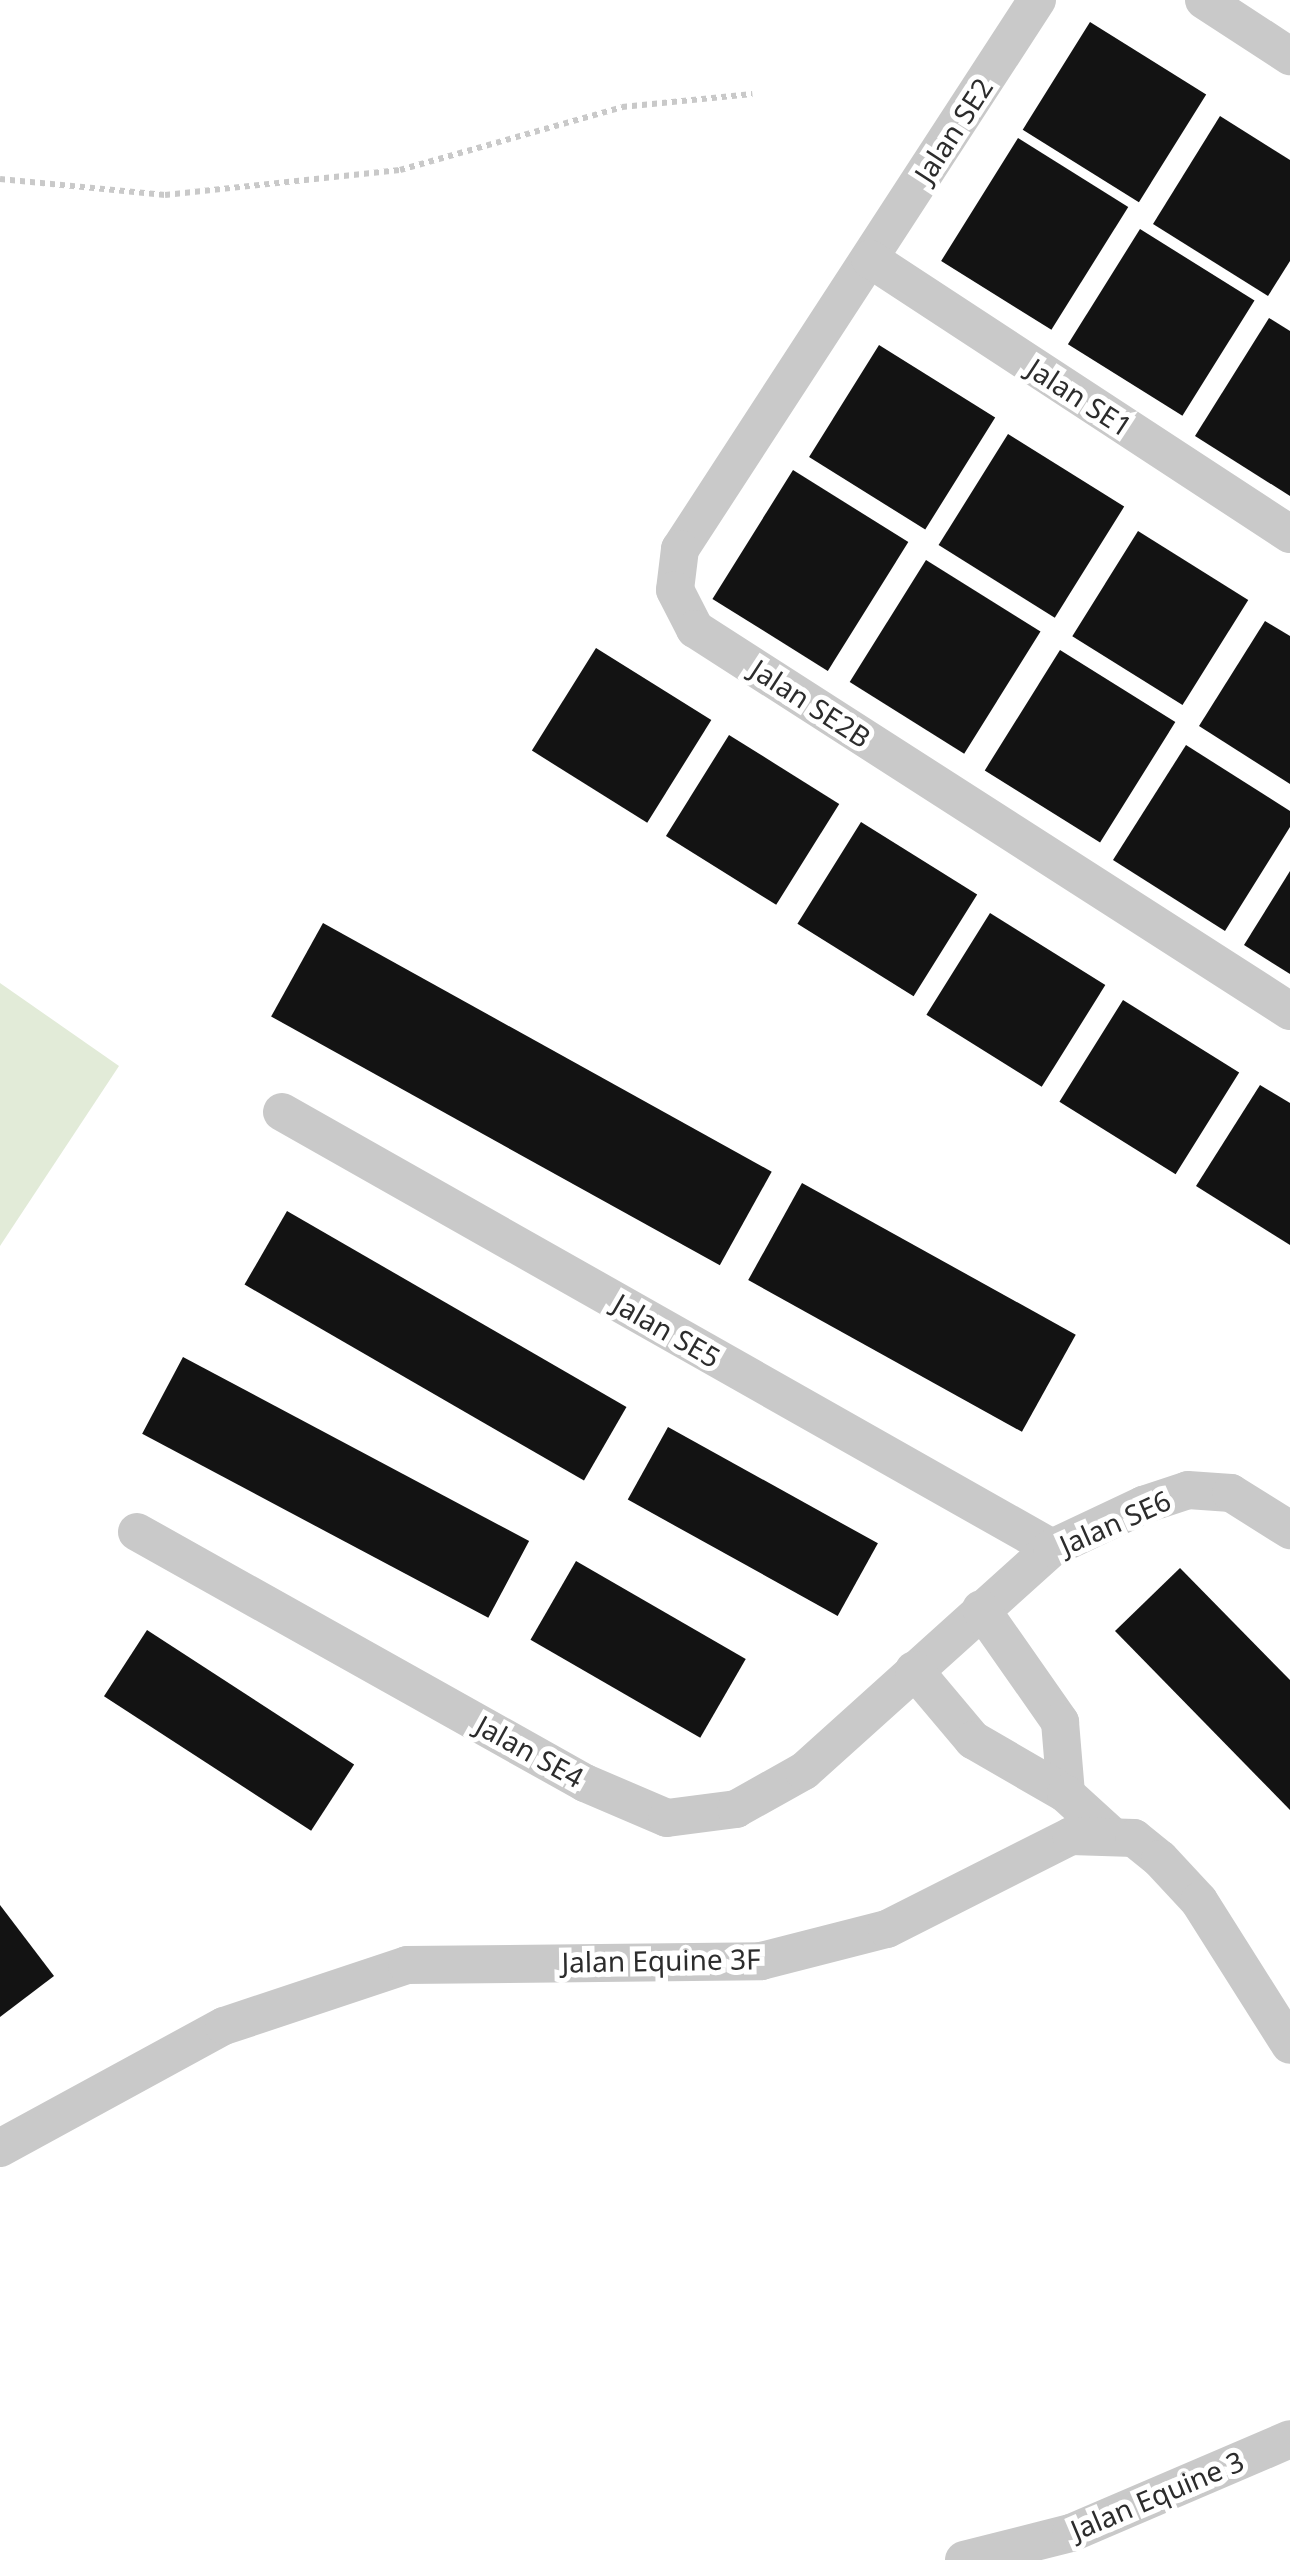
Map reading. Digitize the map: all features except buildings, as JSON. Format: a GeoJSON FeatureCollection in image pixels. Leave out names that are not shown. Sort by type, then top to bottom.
{"type":"FeatureCollection","features":[{"type":"Feature","properties":{"kind":"street","name":"Jalan SE2"},"geometry":{"type":"LineString","coordinates":[[870,259],[1037,0]]}},
{"type":"Feature","properties":{"kind":"street"},"geometry":{"type":"LineString","coordinates":[[1204,0],[1290,56]]}},
{"type":"Feature","properties":{"kind":"street","name":"Jalan SE1"},"geometry":{"type":"LineString","coordinates":[[870,259],[1290,534]]}},
{"type":"Feature","properties":{"kind":"street","name":"Jalan SE2B"},"geometry":{"type":"LineString","coordinates":[[870,259],[680,548],[675,590],[695,629],[1290,1011]]}},
{"type":"Feature","properties":{"kind":"street","name":"Jalan SE5"},"geometry":{"type":"LineString","coordinates":[[282,1112],[1052,1548]]}},
{"type":"Feature","properties":{"kind":"street","name":"Jalan SE6"},"geometry":{"type":"LineString","coordinates":[[914,1670],[1052,1548],[1188,1490],[1231,1492],[1290,1530]]}},
{"type":"Feature","properties":{"kind":"street","name":"Jalan SE4"},"geometry":{"type":"LineString","coordinates":[[138,1532],[585,1783],[666,1818],[736,1809],[804,1772],[914,1670]]}},
{"type":"Feature","properties":{"kind":"street"},"geometry":{"type":"LineString","coordinates":[[981,1610],[1060,1722],[1066,1794]]}},
{"type":"Feature","properties":{"kind":"street"},"geometry":{"type":"LineString","coordinates":[[914,1670],[973,1740],[1066,1794],[1110,1834],[1134,1838],[1199,1901],[1290,2045]]}},
{"type":"Feature","properties":{"kind":"street","name":"Jalan Equine 3F"},"geometry":{"type":"LineString","coordinates":[[0,2148],[224,2026],[407,1966],[761,1961],[887,1929],[1036,1848],[1110,1834]]}},
{"type":"Feature","properties":{"kind":"street","name":"Jalan Equine 3"},"geometry":{"type":"LineString","coordinates":[[964,2560],[1071,2533],[1290,2439]]}},
{"type":"Feature","properties":{"kind":"path"},"geometry":{"type":"LineString","coordinates":[[0,179],[166,195],[380,172],[622,106],[752,94]]}},
{"type":"Feature","properties":{"kind":"green space"},"geometry":{"type":"Polygon","coordinates":[[[0,983],[119,1066],[0,1246],[0,983]]]}}]}
